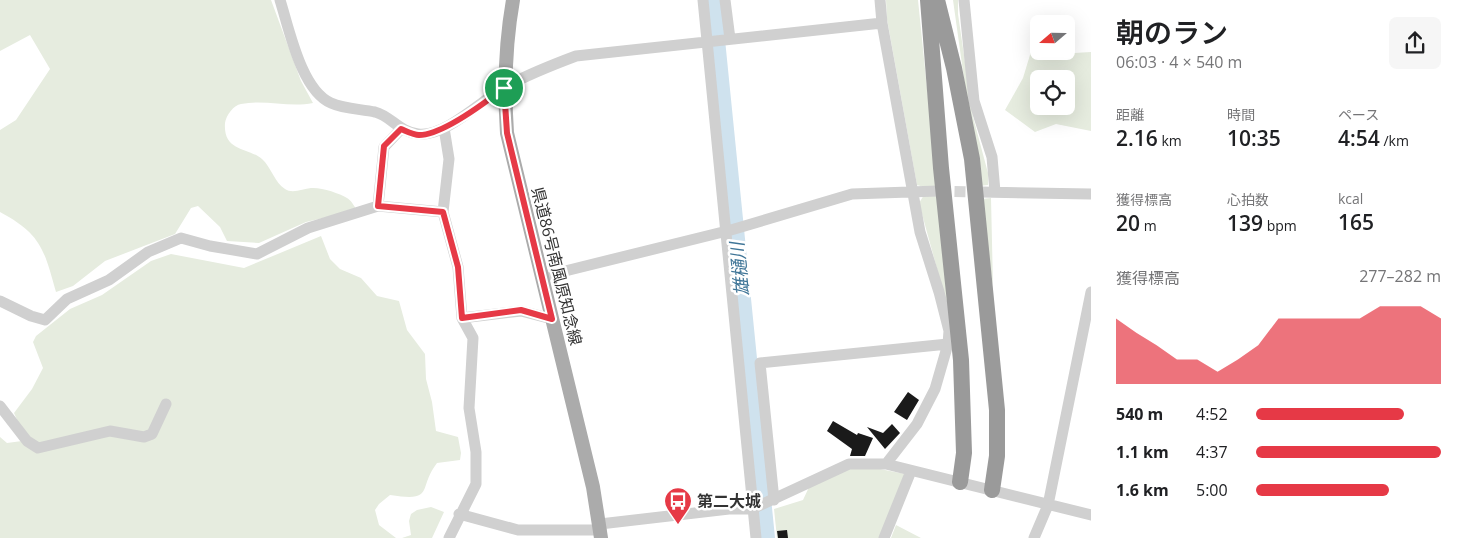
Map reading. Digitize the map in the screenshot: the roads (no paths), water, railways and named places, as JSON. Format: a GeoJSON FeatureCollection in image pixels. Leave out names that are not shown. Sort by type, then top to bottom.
{"type":"FeatureCollection","features":[{"type":"Feature","properties":{"kind":"highway"},"geometry":{"type":"LineString","coordinates":[[928,0],[940,168],[962,360],[964,453],[960,482]]}},
{"type":"Feature","properties":{"kind":"highway"},"geometry":{"type":"LineString","coordinates":[[938,0],[972,159],[997,410],[997,456],[992,490]]}},
{"type":"Feature","properties":{"kind":"main road","name":"県道86号南風原知念線"},"geometry":{"type":"LineString","coordinates":[[513,0],[506,36],[504,88],[507,133],[601,531]]}},
{"type":"Feature","properties":{"kind":"street"},"geometry":{"type":"LineString","coordinates":[[280,0],[302,70],[318,94],[330,103],[380,113],[401,129],[420,135],[444,128],[485,103],[504,88],[540,70],[576,56],[882,23]]}},
{"type":"Feature","properties":{"kind":"street"},"geometry":{"type":"LineString","coordinates":[[703,0],[732,229],[756,538]]}},
{"type":"Feature","properties":{"kind":"street"},"geometry":{"type":"LineString","coordinates":[[725,0],[730,39]]}},
{"type":"Feature","properties":{"kind":"street"},"geometry":{"type":"LineString","coordinates":[[880,0],[882,23],[915,192],[920,232],[940,292],[949,331],[948,344],[934,389],[918,424],[886,464]]}},
{"type":"Feature","properties":{"kind":"street"},"geometry":{"type":"LineString","coordinates":[[964,0],[974,101],[992,156],[995,192]]}},
{"type":"Feature","properties":{"kind":"street"},"geometry":{"type":"LineString","coordinates":[[444,128],[449,159],[443,212],[458,267],[462,318],[473,338],[469,408],[476,452],[476,484],[459,514],[449,538]]}},
{"type":"Feature","properties":{"kind":"street"},"geometry":{"type":"LineString","coordinates":[[378,206],[384,146],[401,129]]}},
{"type":"Feature","properties":{"kind":"street"},"geometry":{"type":"LineString","coordinates":[[542,277],[732,229],[852,194],[938,192]]}},
{"type":"Feature","properties":{"kind":"street"},"geometry":{"type":"LineString","coordinates":[[981,192],[1091,194]]}},
{"type":"Feature","properties":{"kind":"street"},"geometry":{"type":"LineString","coordinates":[[0,301],[31,316],[45,320],[66,299],[110,280],[148,252],[181,238],[210,246],[256,254],[308,228],[378,206],[443,212]]}},
{"type":"Feature","properties":{"kind":"street"},"geometry":{"type":"LineString","coordinates":[[1034,538],[1048,505],[1091,292]]}},
{"type":"Feature","properties":{"kind":"street"},"geometry":{"type":"LineString","coordinates":[[462,318],[521,310],[552,319]]}},
{"type":"Feature","properties":{"kind":"street"},"geometry":{"type":"LineString","coordinates":[[772,501],[760,363],[948,344]]}},
{"type":"Feature","properties":{"kind":"street"},"geometry":{"type":"LineString","coordinates":[[0,406],[27,441],[38,448],[110,431],[144,437],[152,434],[166,404]]}},
{"type":"Feature","properties":{"kind":"street"},"geometry":{"type":"LineString","coordinates":[[459,514],[518,530],[601,531],[729,509],[755,508],[772,501],[789,490],[849,464],[886,464],[1091,515]]}},
{"type":"Feature","properties":{"kind":"street"},"geometry":{"type":"LineString","coordinates":[[884,538],[911,471]]}},
{"type":"Feature","properties":{"kind":"waterway","name":"雄樋川"},"geometry":{"type":"LineString","coordinates":[[713,0],[767,538]]}},
{"type":"Feature","properties":{"kind":"tunnel"},"geometry":{"type":"LineString","coordinates":[[938,191],[981,192]]}},
{"type":"Feature","properties":{"kind":"place","name":"第二大城"},"geometry":{"type":"Point","coordinates":[678,525]}}]}
